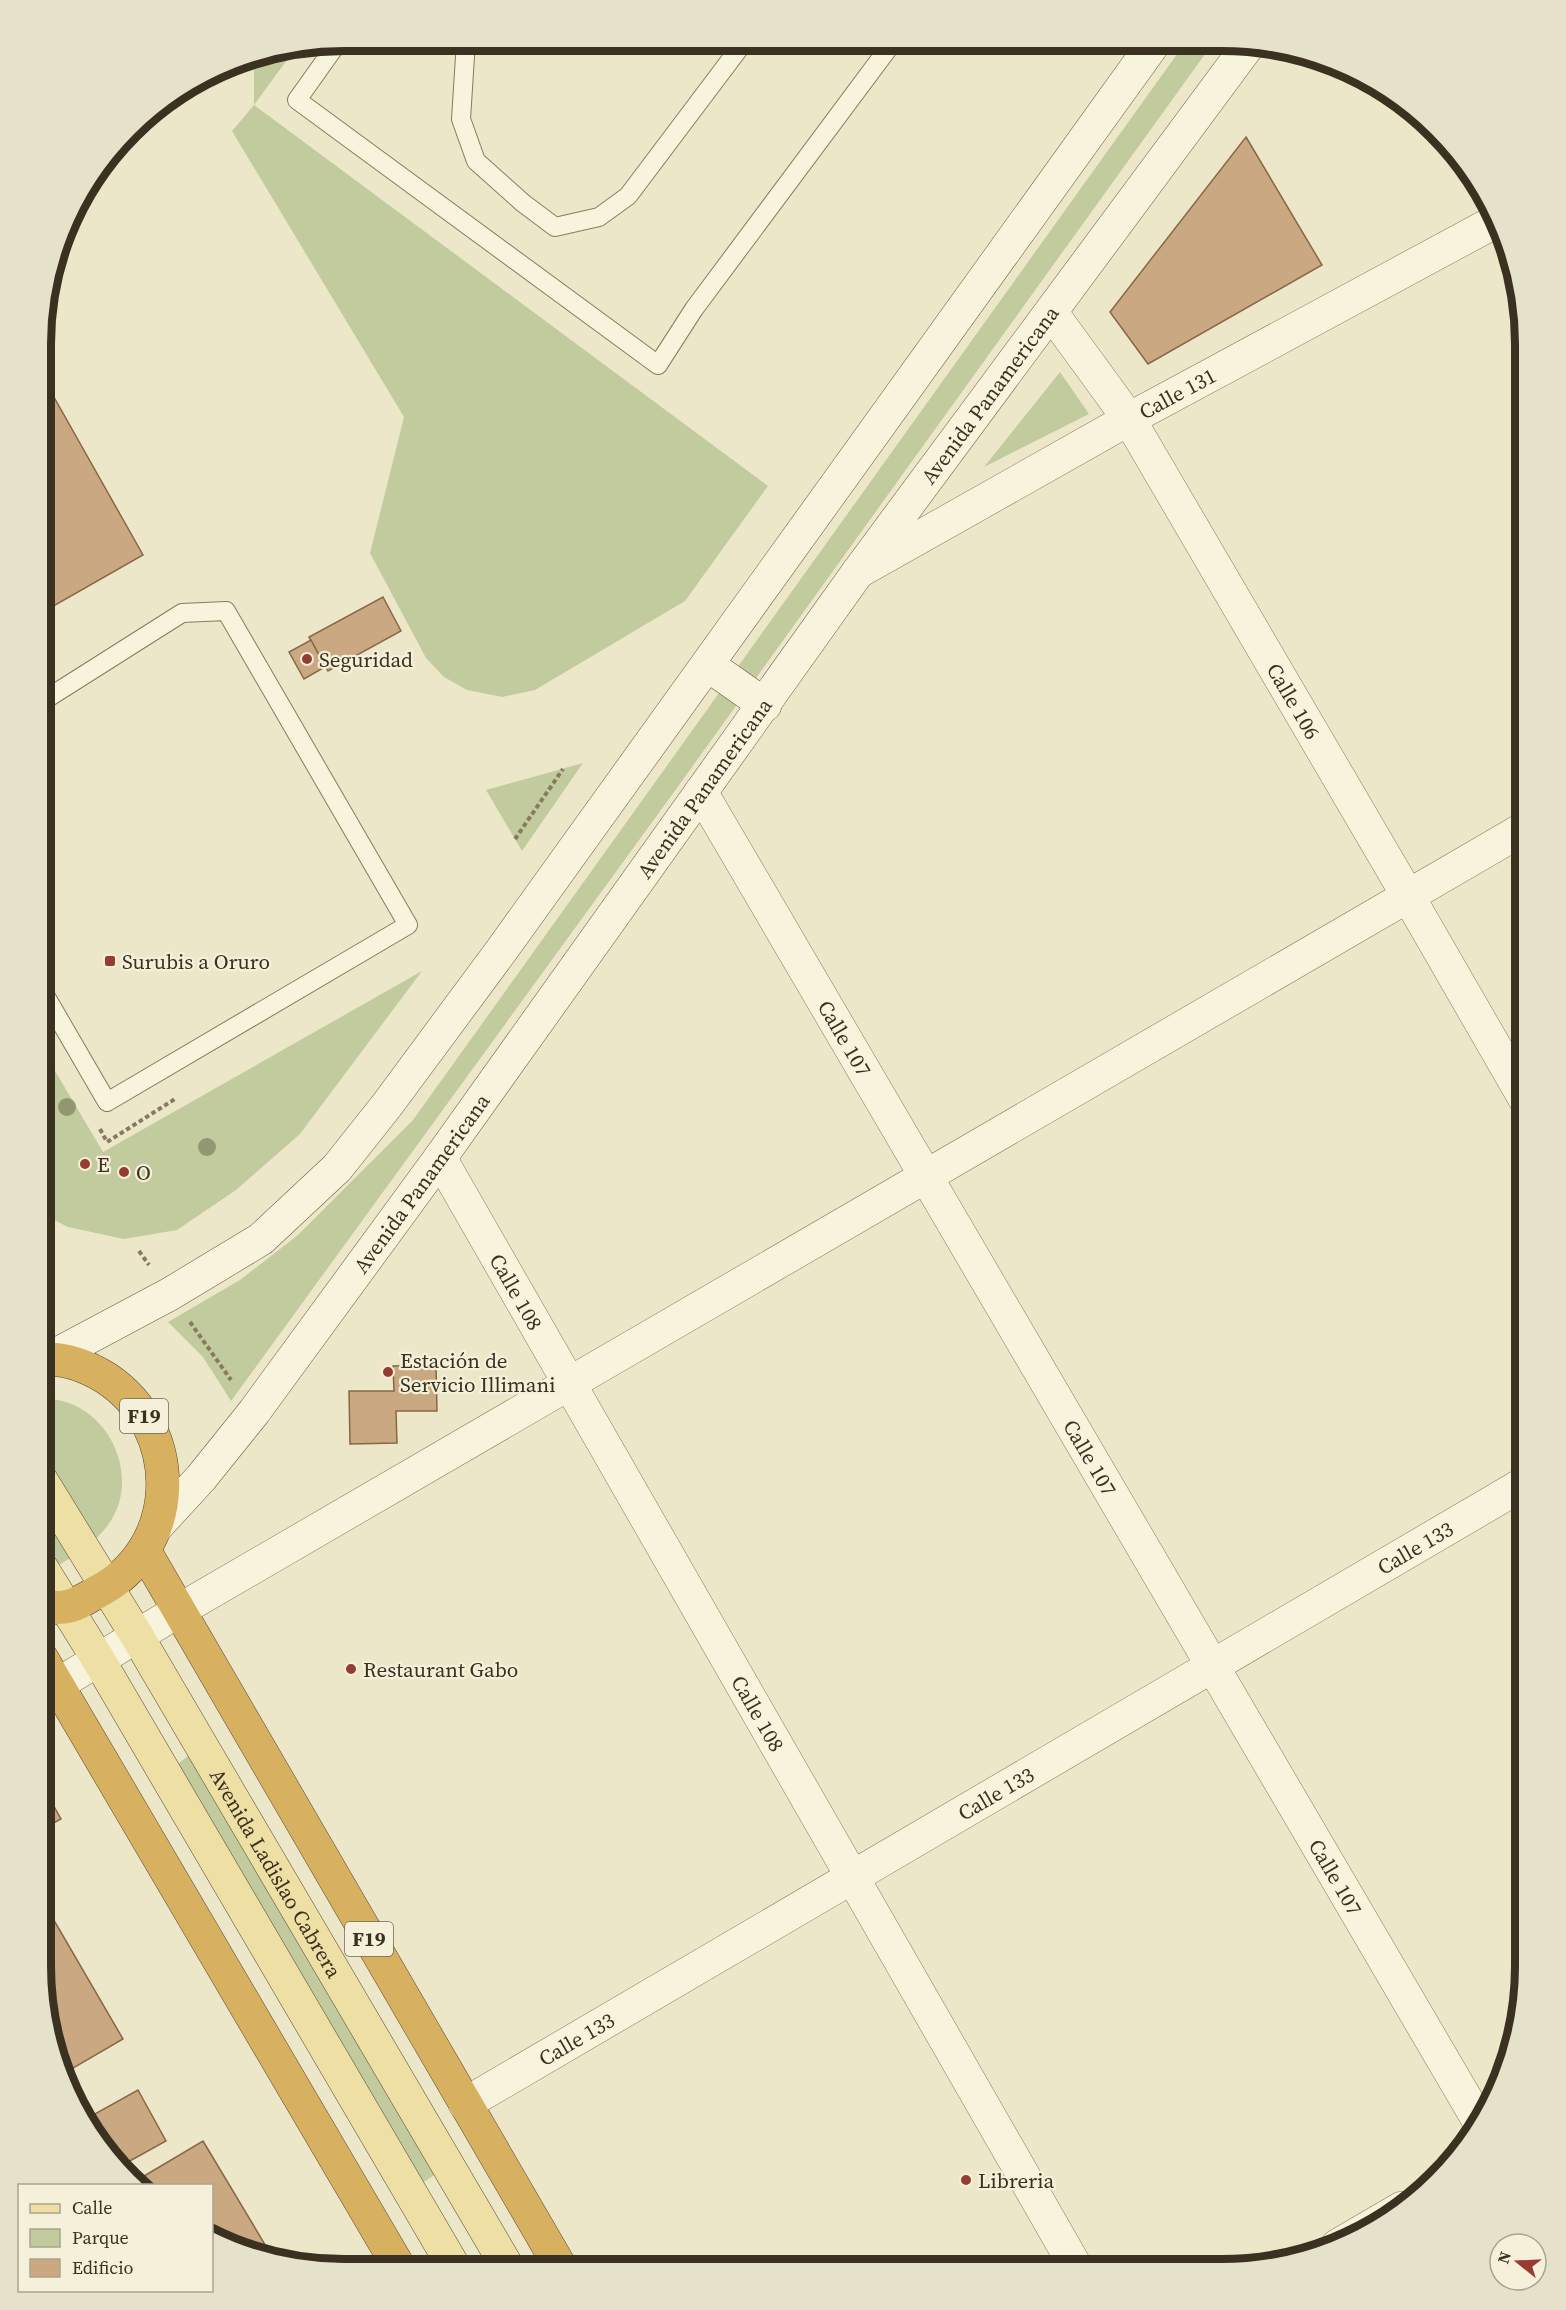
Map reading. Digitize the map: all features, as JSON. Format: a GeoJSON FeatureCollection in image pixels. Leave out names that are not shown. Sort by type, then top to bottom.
{"type":"FeatureCollection","features":[{"type":"Feature","properties":{"kind":"highway","name":"F19"},"geometry":{"type":"LineString","coordinates":[[51,1360],[73,1363],[97,1372],[112,1382],[137,1405],[151,1427],[160,1451],[164,1477],[162,1503],[149,1539],[129,1570],[107,1588],[53,1607]]}},
{"type":"Feature","properties":{"kind":"highway","name":"F19"},"geometry":{"type":"LineString","coordinates":[[149,1539],[178,1611],[556,2259]]}},
{"type":"Feature","properties":{"kind":"highway"},"geometry":{"type":"LineString","coordinates":[[51,1674],[394,2259]]}},
{"type":"Feature","properties":{"kind":"main road","name":"Avenida Ladislao Cabrera"},"geometry":{"type":"LineString","coordinates":[[51,1496],[137,1636],[503,2259]]}},
{"type":"Feature","properties":{"kind":"main road"},"geometry":{"type":"LineString","coordinates":[[53,1607],[98,1659],[449,2259]]}},
{"type":"Feature","properties":{"kind":"street"},"geometry":{"type":"LineString","coordinates":[[51,1355],[170,1294],[261,1239],[337,1168],[387,1105],[501,951],[1148,51]]}},
{"type":"Feature","properties":{"kind":"street","name":"Avenida Panamericana"},"geometry":{"type":"LineString","coordinates":[[149,1539],[254,1412],[440,1158],[858,572],[1243,52]]}},
{"type":"Feature","properties":{"kind":"street","name":"Calle 131"},"geometry":{"type":"LineString","coordinates":[[858,572],[1129,419],[1490,224]]}},
{"type":"Feature","properties":{"kind":"street","name":"Calle 106"},"geometry":{"type":"LineString","coordinates":[[1051,312],[1129,419],[1515,1082]]}},
{"type":"Feature","properties":{"kind":"street"},"geometry":{"type":"LineString","coordinates":[[708,665],[765,705]]}},
{"type":"Feature","properties":{"kind":"street","name":"Calle 107"},"geometry":{"type":"LineString","coordinates":[[701,792],[1475,2115]]}},
{"type":"Feature","properties":{"kind":"street"},"geometry":{"type":"LineString","coordinates":[[57,1685],[178,1611],[1515,834]]}},
{"type":"Feature","properties":{"kind":"street","name":"Calle 108"},"geometry":{"type":"LineString","coordinates":[[440,1158],[1071,2259]]}},
{"type":"Feature","properties":{"kind":"street","name":"Calle 133"},"geometry":{"type":"LineString","coordinates":[[465,2104],[1515,1489]]}},
{"type":"Feature","properties":{"kind":"lane"},"geometry":{"type":"LineString","coordinates":[[465,51],[461,119],[476,161],[524,203],[555,226],[599,217],[628,196],[737,51]]}},
{"type":"Feature","properties":{"kind":"lane"},"geometry":{"type":"LineString","coordinates":[[331,52],[297,100],[658,365],[694,309],[886,51]]}},
{"type":"Feature","properties":{"kind":"lane"},"geometry":{"type":"LineString","coordinates":[[51,695],[183,613],[226,611],[408,925],[107,1102],[51,1006]]}},
{"type":"Feature","properties":{"kind":"path"},"geometry":{"type":"LineString","coordinates":[[515,839],[563,769]]}},
{"type":"Feature","properties":{"kind":"path"},"geometry":{"type":"LineString","coordinates":[[95,1122],[107,1142],[177,1098]]}},
{"type":"Feature","properties":{"kind":"path"},"geometry":{"type":"LineString","coordinates":[[139,1251],[254,1412]]}},
{"type":"Feature","properties":{"kind":"green space"},"geometry":{"type":"Polygon","coordinates":[[[1179,51],[1207,51],[674,792],[231,1401],[203,1357],[168,1322],[240,1280],[298,1235],[413,1120],[1179,51]]]}},
{"type":"Feature","properties":{"kind":"green space"},"geometry":{"type":"Polygon","coordinates":[[[289,57],[254,105],[254,66],[289,57]]]}},
{"type":"Feature","properties":{"kind":"green space"},"geometry":{"type":"Polygon","coordinates":[[[254,105],[768,486],[685,601],[535,690],[502,697],[467,690],[444,677],[426,658],[370,553],[404,417],[232,131],[254,105]]]}},
{"type":"Feature","properties":{"kind":"green space"},"geometry":{"type":"Polygon","coordinates":[[[1060,372],[1089,414],[984,467],[1060,372]]]}},
{"type":"Feature","properties":{"kind":"green space"},"geometry":{"type":"Polygon","coordinates":[[[583,763],[522,851],[486,790],[583,763]]]}},
{"type":"Feature","properties":{"kind":"green space"},"geometry":{"type":"Polygon","coordinates":[[[422,971],[300,1134],[236,1190],[177,1230],[124,1239],[68,1227],[51,1218],[51,1064],[103,1152],[422,971]]]}},
{"type":"Feature","properties":{"kind":"green space"},"geometry":{"type":"Polygon","coordinates":[[[51,1399],[66,1402],[84,1411],[98,1422],[116,1451],[121,1467],[120,1501],[111,1520],[96,1539],[51,1465],[51,1399]]]}},
{"type":"Feature","properties":{"kind":"green space"},"geometry":{"type":"Polygon","coordinates":[[[51,1515],[75,1555],[59,1565],[51,1552],[51,1515]]]}},
{"type":"Feature","properties":{"kind":"green space"},"geometry":{"type":"Polygon","coordinates":[[[191,1754],[436,2174],[419,2185],[175,1766],[191,1754]]]}},
{"type":"Feature","properties":{"kind":"building"},"geometry":{"type":"Polygon","coordinates":[[[1246,137],[1322,265],[1148,364],[1110,312],[1246,137]]]}},
{"type":"Feature","properties":{"kind":"building"},"geometry":{"type":"Polygon","coordinates":[[[51,392],[143,555],[51,607],[51,392]]]}},
{"type":"Feature","properties":{"kind":"building"},"geometry":{"type":"Polygon","coordinates":[[[383,597],[401,631],[328,671],[309,637],[383,597]]]}},
{"type":"Feature","properties":{"kind":"building","name":"Seguridad"},"geometry":{"type":"Polygon","coordinates":[[[311,640],[325,667],[304,679],[289,652],[311,640]]]}},
{"type":"Feature","properties":{"kind":"building"},"geometry":{"type":"Polygon","coordinates":[[[436,1365],[437,1411],[396,1411],[397,1443],[350,1444],[349,1391],[394,1391],[393,1366],[436,1365]]]}},
{"type":"Feature","properties":{"kind":"building"},"geometry":{"type":"Polygon","coordinates":[[[51,1801],[61,1819],[51,1824],[51,1801]]]}},
{"type":"Feature","properties":{"kind":"building"},"geometry":{"type":"Polygon","coordinates":[[[51,1915],[123,2039],[70,2070],[61,2042],[54,2004],[51,1915]]]}},
{"type":"Feature","properties":{"kind":"building"},"geometry":{"type":"Polygon","coordinates":[[[138,2090],[166,2141],[127,2162],[92,2116],[138,2090]]]}},
{"type":"Feature","properties":{"kind":"building"},"geometry":{"type":"Polygon","coordinates":[[[203,2141],[268,2249],[213,2228],[213,2184],[149,2184],[142,2177],[203,2141]]]}},
{"type":"Feature","properties":{"kind":"place","name":"Seguridad"},"geometry":{"type":"Point","coordinates":[307,659]}},
{"type":"Feature","properties":{"kind":"place","name":"Surubis a Oruro"},"geometry":{"type":"Point","coordinates":[110,961]}},
{"type":"Feature","properties":{"kind":"place","name":"E"},"geometry":{"type":"Point","coordinates":[85,1164]}},
{"type":"Feature","properties":{"kind":"place","name":"O"},"geometry":{"type":"Point","coordinates":[124,1172]}},
{"type":"Feature","properties":{"kind":"place","name":"Estación de Servicio Illimani"},"geometry":{"type":"Point","coordinates":[388,1372]}},
{"type":"Feature","properties":{"kind":"place","name":"Restaurant Gabo"},"geometry":{"type":"Point","coordinates":[351,1669]}},
{"type":"Feature","properties":{"kind":"place","name":"Libreria"},"geometry":{"type":"Point","coordinates":[966,2180]}}]}
